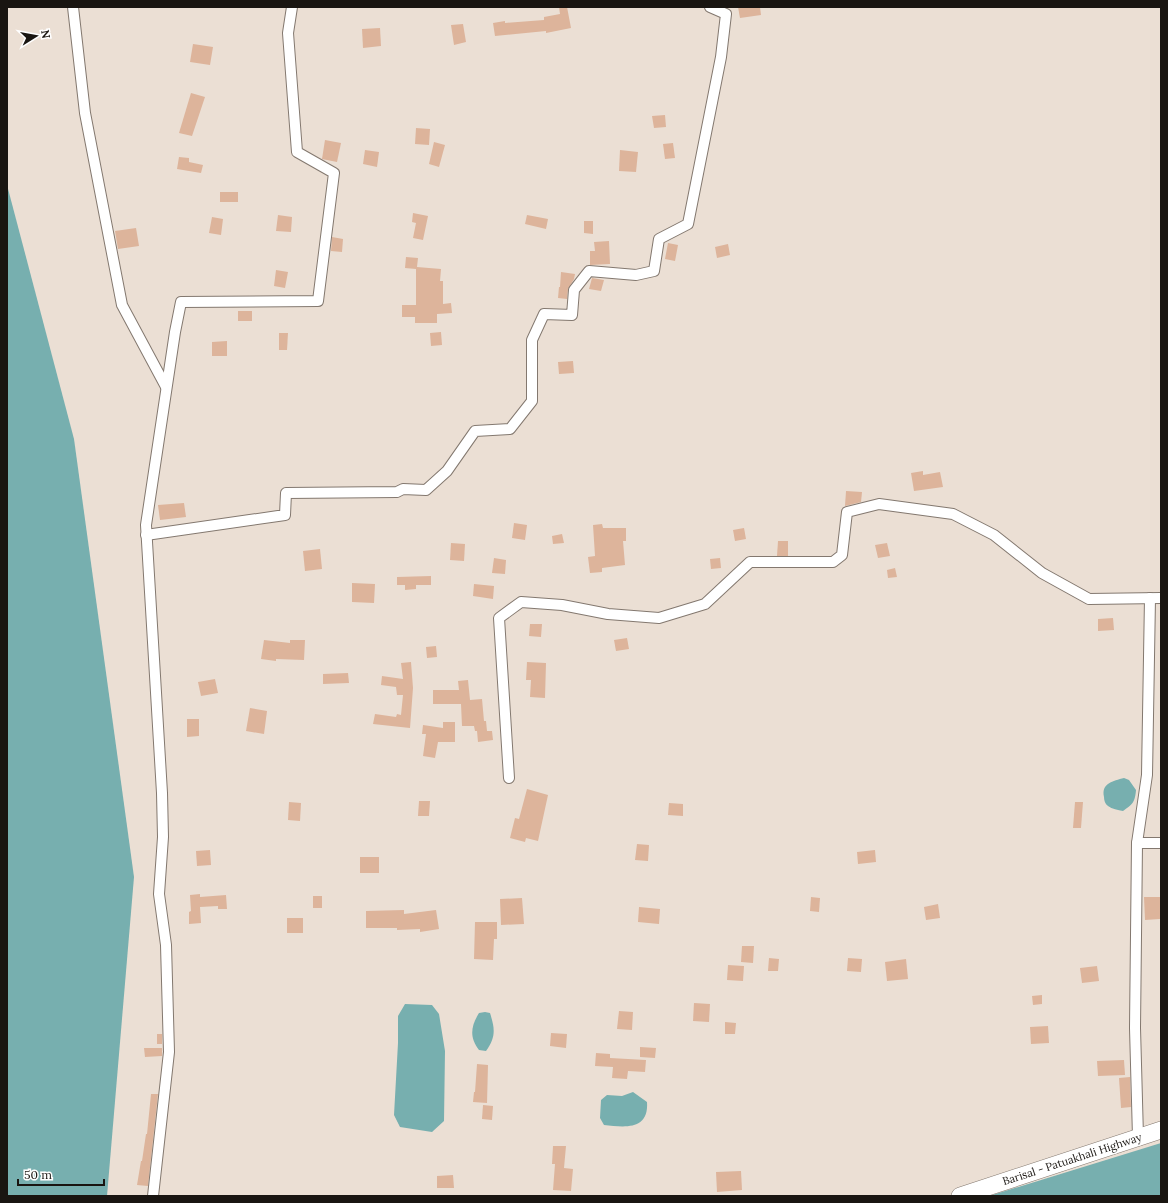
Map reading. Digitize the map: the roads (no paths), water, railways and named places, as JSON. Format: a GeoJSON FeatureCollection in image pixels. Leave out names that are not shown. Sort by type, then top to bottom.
{"type":"FeatureCollection","features":[{"type":"Feature","properties":{"kind":"highway","name":"Barisal - Patuakhali Highway"},"geometry":{"type":"LineString","coordinates":[[960,1196],[1161,1130]]}},
{"type":"Feature","properties":{"kind":"street"},"geometry":{"type":"LineString","coordinates":[[73,7],[85,113],[122,305],[166,387]]}},
{"type":"Feature","properties":{"kind":"street"},"geometry":{"type":"LineString","coordinates":[[153,1196],[169,1052],[166,945],[159,894],[163,837],[162,793],[146,525],[166,387],[181,302],[318,301],[334,173],[297,152],[288,33],[292,7]]}},
{"type":"Feature","properties":{"kind":"street"},"geometry":{"type":"LineString","coordinates":[[146,535],[285,515],[286,493],[397,492],[403,489],[426,490],[447,471],[475,431],[510,429],[532,401],[532,340],[544,314],[572,315],[574,290],[589,271],[636,275],[654,272],[659,239],[688,224],[720,57],[726,14],[710,7]]}},
{"type":"Feature","properties":{"kind":"street"},"geometry":{"type":"LineString","coordinates":[[509,778],[499,618],[521,602],[562,605],[608,614],[659,618],[705,604],[750,562],[832,562],[842,554],[847,512],[879,504],[953,514],[994,535],[1042,573],[1089,599],[1161,598]]}},
{"type":"Feature","properties":{"kind":"street"},"geometry":{"type":"LineString","coordinates":[[1138,1137],[1135,1028],[1137,843],[1147,775],[1150,598]]}},
{"type":"Feature","properties":{"kind":"street"},"geometry":{"type":"LineString","coordinates":[[1137,843],[1161,843]]}},
{"type":"Feature","properties":{"kind":"water"},"geometry":{"type":"Polygon","coordinates":[[[7,185],[74,439],[134,877],[107,1196],[7,1196],[7,185]]]}},
{"type":"Feature","properties":{"kind":"water"},"geometry":{"type":"Polygon","coordinates":[[[1124,778],[1129,780],[1136,790],[1133,802],[1123,811],[1113,809],[1105,803],[1104,789],[1109,783],[1124,778]]]}},
{"type":"Feature","properties":{"kind":"water"},"geometry":{"type":"Polygon","coordinates":[[[405,1004],[432,1005],[439,1014],[445,1051],[444,1121],[432,1132],[400,1127],[394,1115],[398,1016],[405,1004]]]}},
{"type":"Feature","properties":{"kind":"water"},"geometry":{"type":"Polygon","coordinates":[[[479,1013],[490,1013],[494,1028],[492,1041],[486,1051],[479,1050],[472,1036],[474,1022],[479,1013]]]}},
{"type":"Feature","properties":{"kind":"water"},"geometry":{"type":"Polygon","coordinates":[[[633,1092],[647,1102],[647,1111],[640,1123],[627,1126],[604,1125],[600,1118],[601,1100],[607,1095],[622,1096],[633,1092]]]}},
{"type":"Feature","properties":{"kind":"water"},"geometry":{"type":"Polygon","coordinates":[[[1161,1143],[1161,1196],[989,1196],[1161,1143]]]}}]}
